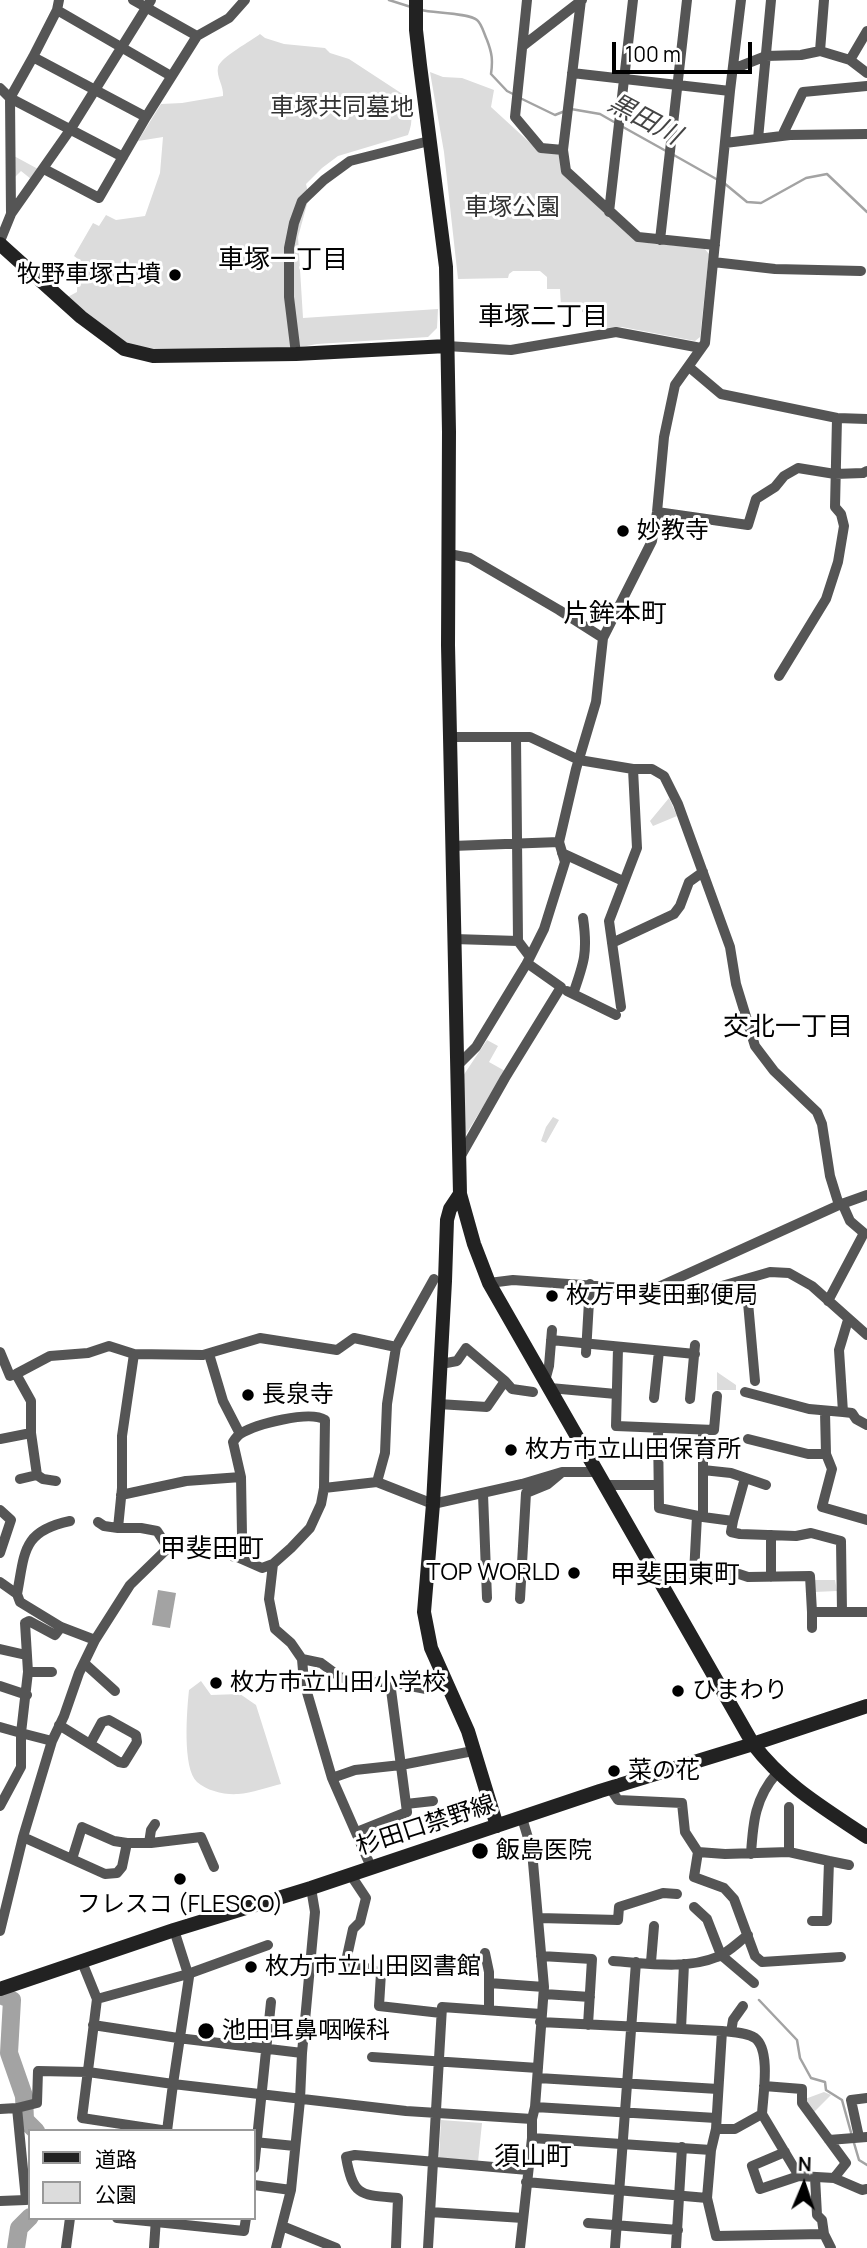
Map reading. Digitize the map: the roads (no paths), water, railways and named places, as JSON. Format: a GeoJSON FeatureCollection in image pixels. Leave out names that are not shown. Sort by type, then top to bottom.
{"type":"FeatureCollection","features":[{"type":"Feature","properties":{"kind":"street"},"geometry":{"type":"LineString","coordinates":[[133,0],[148,3],[197,36]]}},
{"type":"Feature","properties":{"kind":"street"},"geometry":{"type":"LineString","coordinates":[[527,0],[515,117],[541,148],[563,150]]}},
{"type":"Feature","properties":{"kind":"street"},"geometry":{"type":"LineString","coordinates":[[524,45],[581,0]]}},
{"type":"Feature","properties":{"kind":"street"},"geometry":{"type":"LineString","coordinates":[[581,0],[563,150],[566,171],[638,237],[715,245]]}},
{"type":"Feature","properties":{"kind":"street"},"geometry":{"type":"LineString","coordinates":[[609,212],[633,0]]}},
{"type":"Feature","properties":{"kind":"street"},"geometry":{"type":"LineString","coordinates":[[660,240],[687,0]]}},
{"type":"Feature","properties":{"kind":"street"},"geometry":{"type":"LineString","coordinates":[[457,1066],[476,1047],[529,960],[544,929],[565,862],[561,848],[579,760],[596,702],[603,638],[652,541],[664,437],[675,385],[690,368],[705,343],[741,0]]}},
{"type":"Feature","properties":{"kind":"street"},"geometry":{"type":"LineString","coordinates":[[758,139],[771,0]]}},
{"type":"Feature","properties":{"kind":"street"},"geometry":{"type":"LineString","coordinates":[[820,51],[824,0]]}},
{"type":"Feature","properties":{"kind":"street"},"geometry":{"type":"LineString","coordinates":[[44,169],[99,198],[197,36],[229,18],[241,2]]}},
{"type":"Feature","properties":{"kind":"street"},"geometry":{"type":"LineString","coordinates":[[148,3],[70,130],[11,214],[0,242],[81,317],[124,349],[153,356],[296,354],[447,346],[511,350],[616,332],[701,348]]}},
{"type":"Feature","properties":{"kind":"street"},"geometry":{"type":"LineString","coordinates":[[11,214],[10,99],[58,5],[120,47],[171,76]]}},
{"type":"Feature","properties":{"kind":"street"},"geometry":{"type":"LineString","coordinates":[[416,6],[429,141],[446,267],[450,737],[460,1194],[474,1244],[489,1283],[753,1744],[777,1773],[798,1791],[867,1837]]}},
{"type":"Feature","properties":{"kind":"street"},"geometry":{"type":"LineString","coordinates":[[850,60],[867,31]]}},
{"type":"Feature","properties":{"kind":"street"},"geometry":{"type":"LineString","coordinates":[[733,69],[766,56],[801,55],[820,51],[850,60],[867,73]]}},
{"type":"Feature","properties":{"kind":"street"},"geometry":{"type":"LineString","coordinates":[[33,57],[146,117]]}},
{"type":"Feature","properties":{"kind":"street"},"geometry":{"type":"LineString","coordinates":[[572,73],[730,91]]}},
{"type":"Feature","properties":{"kind":"street"},"geometry":{"type":"LineString","coordinates":[[782,136],[803,92],[867,86]]}},
{"type":"Feature","properties":{"kind":"street"},"geometry":{"type":"LineString","coordinates":[[0,88],[10,99],[123,157]]}},
{"type":"Feature","properties":{"kind":"street"},"geometry":{"type":"LineString","coordinates":[[725,143],[782,136],[867,134]]}},
{"type":"Feature","properties":{"kind":"street"},"geometry":{"type":"LineString","coordinates":[[296,354],[289,297],[289,248],[302,201],[350,161],[429,141]]}},
{"type":"Feature","properties":{"kind":"street"},"geometry":{"type":"LineString","coordinates":[[713,262],[775,269],[861,271]]}},
{"type":"Feature","properties":{"kind":"street"},"geometry":{"type":"LineString","coordinates":[[690,368],[721,394],[837,418],[867,419]]}},
{"type":"Feature","properties":{"kind":"street"},"geometry":{"type":"LineString","coordinates":[[779,676],[826,600],[838,562],[844,526],[841,514],[835,507],[837,418]]}},
{"type":"Feature","properties":{"kind":"street"},"geometry":{"type":"LineString","coordinates":[[657,512],[748,525],[756,499],[798,468],[835,474],[867,471]]}},
{"type":"Feature","properties":{"kind":"street"},"geometry":{"type":"LineString","coordinates":[[449,554],[470,558],[603,638]]}},
{"type":"Feature","properties":{"kind":"street"},"geometry":{"type":"LineString","coordinates":[[450,737],[530,737],[579,760],[633,769],[652,769],[664,776],[678,804],[730,947],[736,984],[755,1046],[774,1071],[817,1112],[822,1124],[832,1184],[850,1221],[864,1233],[828,1301]]}},
{"type":"Feature","properties":{"kind":"street"},"geometry":{"type":"LineString","coordinates":[[516,737],[518,940],[529,960],[561,987],[618,1011],[609,921],[637,848],[633,769]]}},
{"type":"Feature","properties":{"kind":"street"},"geometry":{"type":"LineString","coordinates":[[452,846],[517,842],[561,848],[623,881]]}},
{"type":"Feature","properties":{"kind":"street"},"geometry":{"type":"LineString","coordinates":[[612,943],[674,914],[689,882],[703,872]]}},
{"type":"Feature","properties":{"kind":"street"},"geometry":{"type":"LineString","coordinates":[[573,994],[584,962],[586,943],[583,918]]}},
{"type":"Feature","properties":{"kind":"street"},"geometry":{"type":"LineString","coordinates":[[454,939],[518,940]]}},
{"type":"Feature","properties":{"kind":"street"},"geometry":{"type":"LineString","coordinates":[[459,1159],[561,987]]}},
{"type":"Feature","properties":{"kind":"street"},"geometry":{"type":"LineString","coordinates":[[460,1194],[450,1209],[447,1220],[440,1280],[441,1364],[424,1612],[431,1648],[468,1731],[496,1826]]}},
{"type":"Feature","properties":{"kind":"street"},"geometry":{"type":"LineString","coordinates":[[654,1289],[841,1204],[866,1196]]}},
{"type":"Feature","properties":{"kind":"street"},"geometry":{"type":"LineString","coordinates":[[489,1283],[513,1280],[679,1292],[708,1290],[770,1272],[789,1273],[812,1286],[867,1335]]}},
{"type":"Feature","properties":{"kind":"street"},"geometry":{"type":"LineString","coordinates":[[377,1482],[385,1453],[387,1404],[396,1348],[440,1280]]}},
{"type":"Feature","properties":{"kind":"street"},"geometry":{"type":"LineString","coordinates":[[746,1280],[755,1381]]}},
{"type":"Feature","properties":{"kind":"street"},"geometry":{"type":"LineString","coordinates":[[586,1348],[590,1284]]}},
{"type":"Feature","properties":{"kind":"street"},"geometry":{"type":"LineString","coordinates":[[844,1412],[839,1350],[848,1320]]}},
{"type":"Feature","properties":{"kind":"street"},"geometry":{"type":"LineString","coordinates":[[547,1384],[552,1335],[586,1348],[695,1350],[690,1399]]}},
{"type":"Feature","properties":{"kind":"street"},"geometry":{"type":"LineString","coordinates":[[9,1377],[50,1356],[88,1353],[109,1346],[134,1354],[203,1356],[260,1338],[337,1350],[354,1338],[396,1348]]}},
{"type":"Feature","properties":{"kind":"street"},"geometry":{"type":"LineString","coordinates":[[441,1364],[457,1361],[466,1348],[512,1389],[533,1392]]}},
{"type":"Feature","properties":{"kind":"street"},"geometry":{"type":"LineString","coordinates":[[618,1348],[616,1426],[714,1430],[717,1396]]}},
{"type":"Feature","properties":{"kind":"street"},"geometry":{"type":"LineString","coordinates":[[654,1398],[659,1351]]}},
{"type":"Feature","properties":{"kind":"street"},"geometry":{"type":"LineString","coordinates":[[0,1352],[9,1377],[31,1402],[37,1475]]}},
{"type":"Feature","properties":{"kind":"street"},"geometry":{"type":"LineString","coordinates":[[118,1528],[122,1436],[134,1354]]}},
{"type":"Feature","properties":{"kind":"street"},"geometry":{"type":"LineString","coordinates":[[209,1354],[223,1401],[240,1434]]}},
{"type":"Feature","properties":{"kind":"street"},"geometry":{"type":"LineString","coordinates":[[438,1404],[487,1407],[505,1381]]}},
{"type":"Feature","properties":{"kind":"street"},"geometry":{"type":"LineString","coordinates":[[547,1384],[616,1394]]}},
{"type":"Feature","properties":{"kind":"street"},"geometry":{"type":"LineString","coordinates":[[745,1392],[825,1412],[852,1413],[856,1419],[867,1424]]}},
{"type":"Feature","properties":{"kind":"street"},"geometry":{"type":"LineString","coordinates":[[825,1412],[825,1454],[832,1469],[822,1507],[867,1520]]}},
{"type":"Feature","properties":{"kind":"street"},"geometry":{"type":"LineString","coordinates":[[0,1931],[23,1837],[52,1741],[95,1640],[130,1585],[168,1548],[188,1542],[212,1546],[234,1557],[262,1568],[273,1564],[310,1528],[321,1504],[324,1488],[325,1420],[318,1416],[285,1418],[240,1434],[233,1442],[241,1477],[242,1535],[234,1557]]}},
{"type":"Feature","properties":{"kind":"street"},"geometry":{"type":"LineString","coordinates":[[658,1428],[659,1507],[700,1517],[733,1521]]}},
{"type":"Feature","properties":{"kind":"street"},"geometry":{"type":"LineString","coordinates":[[694,1574],[703,1470],[703,1430]]}},
{"type":"Feature","properties":{"kind":"street"},"geometry":{"type":"LineString","coordinates":[[0,1439],[32,1433]]}},
{"type":"Feature","properties":{"kind":"street"},"geometry":{"type":"LineString","coordinates":[[748,1439],[785,1444],[807,1454],[825,1454]]}},
{"type":"Feature","properties":{"kind":"street"},"geometry":{"type":"LineString","coordinates":[[703,1470],[731,1473],[766,1485]]}},
{"type":"Feature","properties":{"kind":"street"},"geometry":{"type":"LineString","coordinates":[[324,1488],[377,1482],[433,1504],[483,1494],[562,1472],[597,1472]]}},
{"type":"Feature","properties":{"kind":"street"},"geometry":{"type":"LineString","coordinates":[[520,1599],[526,1493],[548,1484],[562,1472]]}},
{"type":"Feature","properties":{"kind":"street"},"geometry":{"type":"LineString","coordinates":[[20,1479],[37,1475],[43,1479],[57,1481]]}},
{"type":"Feature","properties":{"kind":"street"},"geometry":{"type":"LineString","coordinates":[[121,1495],[186,1481],[241,1477]]}},
{"type":"Feature","properties":{"kind":"street"},"geometry":{"type":"LineString","coordinates":[[745,1478],[731,1532],[771,1535],[810,1533],[841,1541],[842,1612]]}},
{"type":"Feature","properties":{"kind":"street"},"geometry":{"type":"LineString","coordinates":[[606,1485],[658,1485]]}},
{"type":"Feature","properties":{"kind":"street"},"geometry":{"type":"LineString","coordinates":[[483,1494],[487,1598]]}},
{"type":"Feature","properties":{"kind":"street"},"geometry":{"type":"LineString","coordinates":[[0,1510],[11,1520],[0,1553]]}},
{"type":"Feature","properties":{"kind":"street"},"geometry":{"type":"LineString","coordinates":[[70,1521],[39,1531],[26,1548],[17,1594],[20,1602],[61,1627],[95,1640]]}},
{"type":"Feature","properties":{"kind":"street"},"geometry":{"type":"LineString","coordinates":[[98,1522],[104,1526],[157,1531],[168,1548]]}},
{"type":"Feature","properties":{"kind":"street"},"geometry":{"type":"LineString","coordinates":[[771,1535],[771,1577]]}},
{"type":"Feature","properties":{"kind":"street"},"geometry":{"type":"LineString","coordinates":[[273,1564],[268,1599],[275,1629],[292,1643],[302,1659],[304,1682],[332,1778],[372,1867]]}},
{"type":"Feature","properties":{"kind":"street"},"geometry":{"type":"LineString","coordinates":[[657,1579],[694,1574],[810,1576],[812,1628]]}},
{"type":"Feature","properties":{"kind":"street"},"geometry":{"type":"LineString","coordinates":[[0,1582],[17,1594]]}},
{"type":"Feature","properties":{"kind":"street"},"geometry":{"type":"LineString","coordinates":[[812,1612],[867,1612]]}},
{"type":"Feature","properties":{"kind":"street"},"geometry":{"type":"LineString","coordinates":[[0,1806],[21,1767],[21,1733],[28,1672],[25,1623],[29,1621],[55,1635],[61,1627]]}},
{"type":"Feature","properties":{"kind":"street"},"geometry":{"type":"LineString","coordinates":[[0,1649],[26,1655]]}},
{"type":"Feature","properties":{"kind":"street"},"geometry":{"type":"LineString","coordinates":[[302,1659],[321,1663],[340,1677],[357,1682],[390,1682],[426,1689],[445,1684]]}},
{"type":"Feature","properties":{"kind":"street"},"geometry":{"type":"LineString","coordinates":[[84,1663],[115,1691]]}},
{"type":"Feature","properties":{"kind":"street"},"geometry":{"type":"LineString","coordinates":[[28,1672],[52,1672]]}},
{"type":"Feature","properties":{"kind":"street"},"geometry":{"type":"LineString","coordinates":[[357,1832],[407,1812],[390,1682]]}},
{"type":"Feature","properties":{"kind":"street"},"geometry":{"type":"LineString","coordinates":[[0,1686],[27,1695]]}},
{"type":"Feature","properties":{"kind":"street","name":"杉田口禁野線"},"geometry":{"type":"LineString","coordinates":[[0,1989],[867,1706]]}},
{"type":"Feature","properties":{"kind":"street"},"geometry":{"type":"LineString","coordinates":[[59,1725],[119,1762],[124,1763],[136,1742],[136,1735],[109,1720],[102,1721],[90,1744]]}},
{"type":"Feature","properties":{"kind":"street"},"geometry":{"type":"LineString","coordinates":[[0,1727],[52,1741]]}},
{"type":"Feature","properties":{"kind":"street"},"geometry":{"type":"LineString","coordinates":[[332,1778],[359,1769],[401,1765],[473,1751]]}},
{"type":"Feature","properties":{"kind":"street"},"geometry":{"type":"LineString","coordinates":[[751,1854],[752,1827],[764,1788],[777,1773]]}},
{"type":"Feature","properties":{"kind":"street"},"geometry":{"type":"LineString","coordinates":[[610,1788],[618,1800],[682,1803],[685,1832],[698,1852],[694,1877],[724,1888],[734,1899],[755,1956],[765,1962],[841,1956]]}},
{"type":"Feature","properties":{"kind":"street"},"geometry":{"type":"LineString","coordinates":[[406,1804],[433,1801]]}},
{"type":"Feature","properties":{"kind":"street"},"geometry":{"type":"LineString","coordinates":[[789,1807],[789,1852]]}},
{"type":"Feature","properties":{"kind":"street"},"geometry":{"type":"LineString","coordinates":[[520,2248],[544,1991],[532,1851],[522,1818]]}},
{"type":"Feature","properties":{"kind":"street"},"geometry":{"type":"LineString","coordinates":[[149,1843],[155,1824]]}},
{"type":"Feature","properties":{"kind":"street"},"geometry":{"type":"LineString","coordinates":[[72,1859],[82,1827],[114,1841],[127,1843],[149,1843],[199,1832],[215,1867]]}},
{"type":"Feature","properties":{"kind":"street"},"geometry":{"type":"LineString","coordinates":[[23,1837],[104,1874],[117,1873],[122,1867],[127,1843]]}},
{"type":"Feature","properties":{"kind":"street"},"geometry":{"type":"LineString","coordinates":[[698,1852],[789,1852],[849,1865]]}},
{"type":"Feature","properties":{"kind":"street"},"geometry":{"type":"LineString","coordinates":[[812,1921],[832,1921],[829,1861]]}},
{"type":"Feature","properties":{"kind":"street"},"geometry":{"type":"LineString","coordinates":[[353,1874],[352,1877],[366,1898],[360,1922],[353,1929],[346,1961],[382,1973],[448,1960]]}},
{"type":"Feature","properties":{"kind":"street"},"geometry":{"type":"LineString","coordinates":[[276,2248],[291,2190],[300,2100],[314,1912],[311,1888]]}},
{"type":"Feature","properties":{"kind":"street"},"geometry":{"type":"LineString","coordinates":[[539,1918],[618,1920],[619,1907],[663,1893],[677,1894]]}},
{"type":"Feature","properties":{"kind":"street"},"geometry":{"type":"LineString","coordinates":[[694,1907],[707,1919],[721,1955],[754,1983]]}},
{"type":"Feature","properties":{"kind":"street"},"geometry":{"type":"LineString","coordinates":[[651,1962],[654,1926]]}},
{"type":"Feature","properties":{"kind":"street"},"geometry":{"type":"LineString","coordinates":[[168,2129],[188,1975],[174,1930]]}},
{"type":"Feature","properties":{"kind":"street"},"geometry":{"type":"LineString","coordinates":[[613,1961],[684,1964],[701,1962],[721,1955],[748,1935]]}},
{"type":"Feature","properties":{"kind":"street"},"geometry":{"type":"LineString","coordinates":[[97,1999],[188,1975],[268,1945]]}},
{"type":"Feature","properties":{"kind":"street"},"geometry":{"type":"LineString","coordinates":[[485,1953],[489,2010]]}},
{"type":"Feature","properties":{"kind":"street"},"geometry":{"type":"LineString","coordinates":[[541,1956],[592,1959],[588,2025]]}},
{"type":"Feature","properties":{"kind":"street"},"geometry":{"type":"LineString","coordinates":[[82,1962],[97,1999],[82,2118],[154,2129]]}},
{"type":"Feature","properties":{"kind":"street"},"geometry":{"type":"LineString","coordinates":[[615,2248],[636,1962]]}},
{"type":"Feature","properties":{"kind":"street"},"geometry":{"type":"LineString","coordinates":[[681,2029],[684,1964]]}},
{"type":"Feature","properties":{"kind":"street"},"geometry":{"type":"LineString","coordinates":[[382,1973],[379,2006],[441,2013]]}},
{"type":"Feature","properties":{"kind":"street"},"geometry":{"type":"LineString","coordinates":[[489,1983],[590,1997]]}},
{"type":"Feature","properties":{"kind":"street"},"geometry":{"type":"LineString","coordinates":[[256,2134],[271,2002]]}},
{"type":"Feature","properties":{"kind":"street"},"geometry":{"type":"LineString","coordinates":[[743,2006],[726,2031],[718,2089],[707,2198],[716,2236],[824,2234]]}},
{"type":"Feature","properties":{"kind":"street"},"geometry":{"type":"LineString","coordinates":[[428,2248],[442,2007],[489,2010],[588,2025],[726,2031],[755,2038],[764,2050],[762,2114],[799,2176]]}},
{"type":"Feature","properties":{"kind":"street"},"geometry":{"type":"LineString","coordinates":[[93,2025],[302,2053]]}},
{"type":"Feature","properties":{"kind":"street"},"geometry":{"type":"LineString","coordinates":[[372,2057],[626,2083],[718,2089]]}},
{"type":"Feature","properties":{"kind":"street"},"geometry":{"type":"LineString","coordinates":[[0,2109],[37,2103],[38,2071],[88,2072],[300,2100],[435,2114],[531,2119]]}},
{"type":"Feature","properties":{"kind":"street"},"geometry":{"type":"LineString","coordinates":[[764,2086],[802,2089],[802,2103],[846,2163],[834,2178]]}},
{"type":"Feature","properties":{"kind":"street"},"geometry":{"type":"LineString","coordinates":[[829,2140],[858,2137],[851,2100],[867,2098]]}},
{"type":"Feature","properties":{"kind":"street"},"geometry":{"type":"LineString","coordinates":[[0,2201],[26,2200],[21,2107]]}},
{"type":"Feature","properties":{"kind":"street"},"geometry":{"type":"LineString","coordinates":[[535,2107],[624,2112],[735,2129],[762,2114]]}},
{"type":"Feature","properties":{"kind":"street"},"geometry":{"type":"LineString","coordinates":[[85,2129],[87,2119]]}},
{"type":"Feature","properties":{"kind":"street"},"geometry":{"type":"LineString","coordinates":[[532,2138],[711,2150]]}},
{"type":"Feature","properties":{"kind":"street"},"geometry":{"type":"LineString","coordinates":[[256,2142],[295,2146]]}},
{"type":"Feature","properties":{"kind":"street"},"geometry":{"type":"LineString","coordinates":[[676,2248],[682,2147]]}},
{"type":"Feature","properties":{"kind":"street"},"geometry":{"type":"LineString","coordinates":[[785,2152],[752,2166],[760,2189],[799,2176],[834,2178],[862,2190],[867,2189]]}},
{"type":"Feature","properties":{"kind":"street"},"geometry":{"type":"LineString","coordinates":[[397,2248],[398,2198],[364,2195],[354,2185],[346,2157],[355,2155],[528,2170]]}},
{"type":"Feature","properties":{"kind":"street"},"geometry":{"type":"LineString","coordinates":[[815,2177],[817,2215],[822,2220],[824,2234],[831,2248]]}},
{"type":"Feature","properties":{"kind":"street"},"geometry":{"type":"LineString","coordinates":[[526,2182],[707,2198]]}},
{"type":"Feature","properties":{"kind":"street"},"geometry":{"type":"LineString","coordinates":[[256,2185],[291,2190]]}},
{"type":"Feature","properties":{"kind":"street"},"geometry":{"type":"LineString","coordinates":[[430,2212],[523,2218]]}},
{"type":"Feature","properties":{"kind":"street"},"geometry":{"type":"LineString","coordinates":[[66,2248],[70,2220]]}},
{"type":"Feature","properties":{"kind":"street"},"geometry":{"type":"LineString","coordinates":[[154,2248],[156,2220],[244,2231],[246,2220]]}},
{"type":"Feature","properties":{"kind":"street"},"geometry":{"type":"LineString","coordinates":[[588,2223],[678,2230]]}},
{"type":"Feature","properties":{"kind":"street"},"geometry":{"type":"LineString","coordinates":[[282,2226],[336,2248]]}},
{"type":"Feature","properties":{"kind":"waterway","name":"黒田川"},"geometry":{"type":"LineString","coordinates":[[389,0],[411,7]]}},
{"type":"Feature","properties":{"kind":"waterway","name":"黒田川"},"geometry":{"type":"LineString","coordinates":[[421,10],[467,16],[477,20],[490,49],[491,74],[507,91],[515,95]]}},
{"type":"Feature","properties":{"kind":"waterway","name":"黒田川"},"geometry":{"type":"LineString","coordinates":[[520,98],[555,115],[565,111]]}},
{"type":"Feature","properties":{"kind":"waterway","name":"黒田川"},"geometry":{"type":"LineString","coordinates":[[571,109],[600,114],[614,122]]}},
{"type":"Feature","properties":{"kind":"waterway","name":"黒田川"},"geometry":{"type":"LineString","coordinates":[[623,127],[666,151]]}},
{"type":"Feature","properties":{"kind":"waterway","name":"黒田川"},"geometry":{"type":"LineString","coordinates":[[672,154],[718,180]]}},
{"type":"Feature","properties":{"kind":"waterway","name":"黒田川"},"geometry":{"type":"LineString","coordinates":[[724,183],[747,202],[761,203],[806,178],[827,174],[867,212]]}},
{"type":"Feature","properties":{"kind":"waterway"},"geometry":{"type":"LineString","coordinates":[[5,1997],[12,2000],[9,2053],[24,2096],[25,2120],[34,2129]]}},
{"type":"Feature","properties":{"kind":"waterway"},"geometry":{"type":"LineString","coordinates":[[759,2000],[797,2040],[800,2058],[811,2078],[825,2082],[826,2090],[842,2100],[852,2136]]}},
{"type":"Feature","properties":{"kind":"waterway"},"geometry":{"type":"LineString","coordinates":[[854,2143],[859,2160],[867,2165]]}},
{"type":"Feature","properties":{"kind":"waterway"},"geometry":{"type":"LineString","coordinates":[[16,2248],[19,2228],[28,2219]]}},
{"type":"Feature","properties":{"kind":"place","name":"牧野車塚古墳"},"geometry":{"type":"Point","coordinates":[175,275]}},
{"type":"Feature","properties":{"kind":"place","name":"妙教寺"},"geometry":{"type":"Point","coordinates":[623,531]}},
{"type":"Feature","properties":{"kind":"place","name":"枚方甲斐田郵便局"},"geometry":{"type":"Point","coordinates":[552,1296]}},
{"type":"Feature","properties":{"kind":"place","name":"長泉寺"},"geometry":{"type":"Point","coordinates":[248,1395]}},
{"type":"Feature","properties":{"kind":"place","name":"枚方市立山田保育所"},"geometry":{"type":"Point","coordinates":[511,1450]}},
{"type":"Feature","properties":{"kind":"place","name":"TOP WORLD"},"geometry":{"type":"Point","coordinates":[574,1573]}},
{"type":"Feature","properties":{"kind":"place","name":"枚方市立山田小学校"},"geometry":{"type":"Point","coordinates":[216,1683]}},
{"type":"Feature","properties":{"kind":"place","name":"ひまわり"},"geometry":{"type":"Point","coordinates":[678,1691]}},
{"type":"Feature","properties":{"kind":"place","name":"菜の花"},"geometry":{"type":"Point","coordinates":[614,1771]}},
{"type":"Feature","properties":{"kind":"place","name":"飯島医院"},"geometry":{"type":"Point","coordinates":[480,1851]}},
{"type":"Feature","properties":{"kind":"place","name":"フレスコ (FLESCO)"},"geometry":{"type":"Point","coordinates":[180,1879]}},
{"type":"Feature","properties":{"kind":"place","name":"枚方市立山田図書館"},"geometry":{"type":"Point","coordinates":[251,1967]}},
{"type":"Feature","properties":{"kind":"place","name":"池田耳鼻咽喉科"},"geometry":{"type":"Point","coordinates":[206,2031]}},
{"type":"Feature","properties":{"kind":"district","name":"車塚一丁目"},"geometry":{"type":"Point","coordinates":[283,261]}},
{"type":"Feature","properties":{"kind":"district","name":"車塚二丁目"},"geometry":{"type":"Point","coordinates":[543,318]}},
{"type":"Feature","properties":{"kind":"district","name":"片鉾本町"},"geometry":{"type":"Point","coordinates":[615,615]}},
{"type":"Feature","properties":{"kind":"district","name":"交北一丁目"},"geometry":{"type":"Point","coordinates":[788,1028]}},
{"type":"Feature","properties":{"kind":"district","name":"甲斐田町"},"geometry":{"type":"Point","coordinates":[212,1550]}},
{"type":"Feature","properties":{"kind":"district","name":"甲斐田東町"},"geometry":{"type":"Point","coordinates":[675,1576]}},
{"type":"Feature","properties":{"kind":"district","name":"須山町"},"geometry":{"type":"Point","coordinates":[533,2158]}},
{"type":"Feature","properties":{"kind":"park label","name":"車塚共同墓地"},"geometry":{"type":"Point","coordinates":[342,108]}},
{"type":"Feature","properties":{"kind":"park label","name":"車塚公園"},"geometry":{"type":"Point","coordinates":[512,208]}}]}
